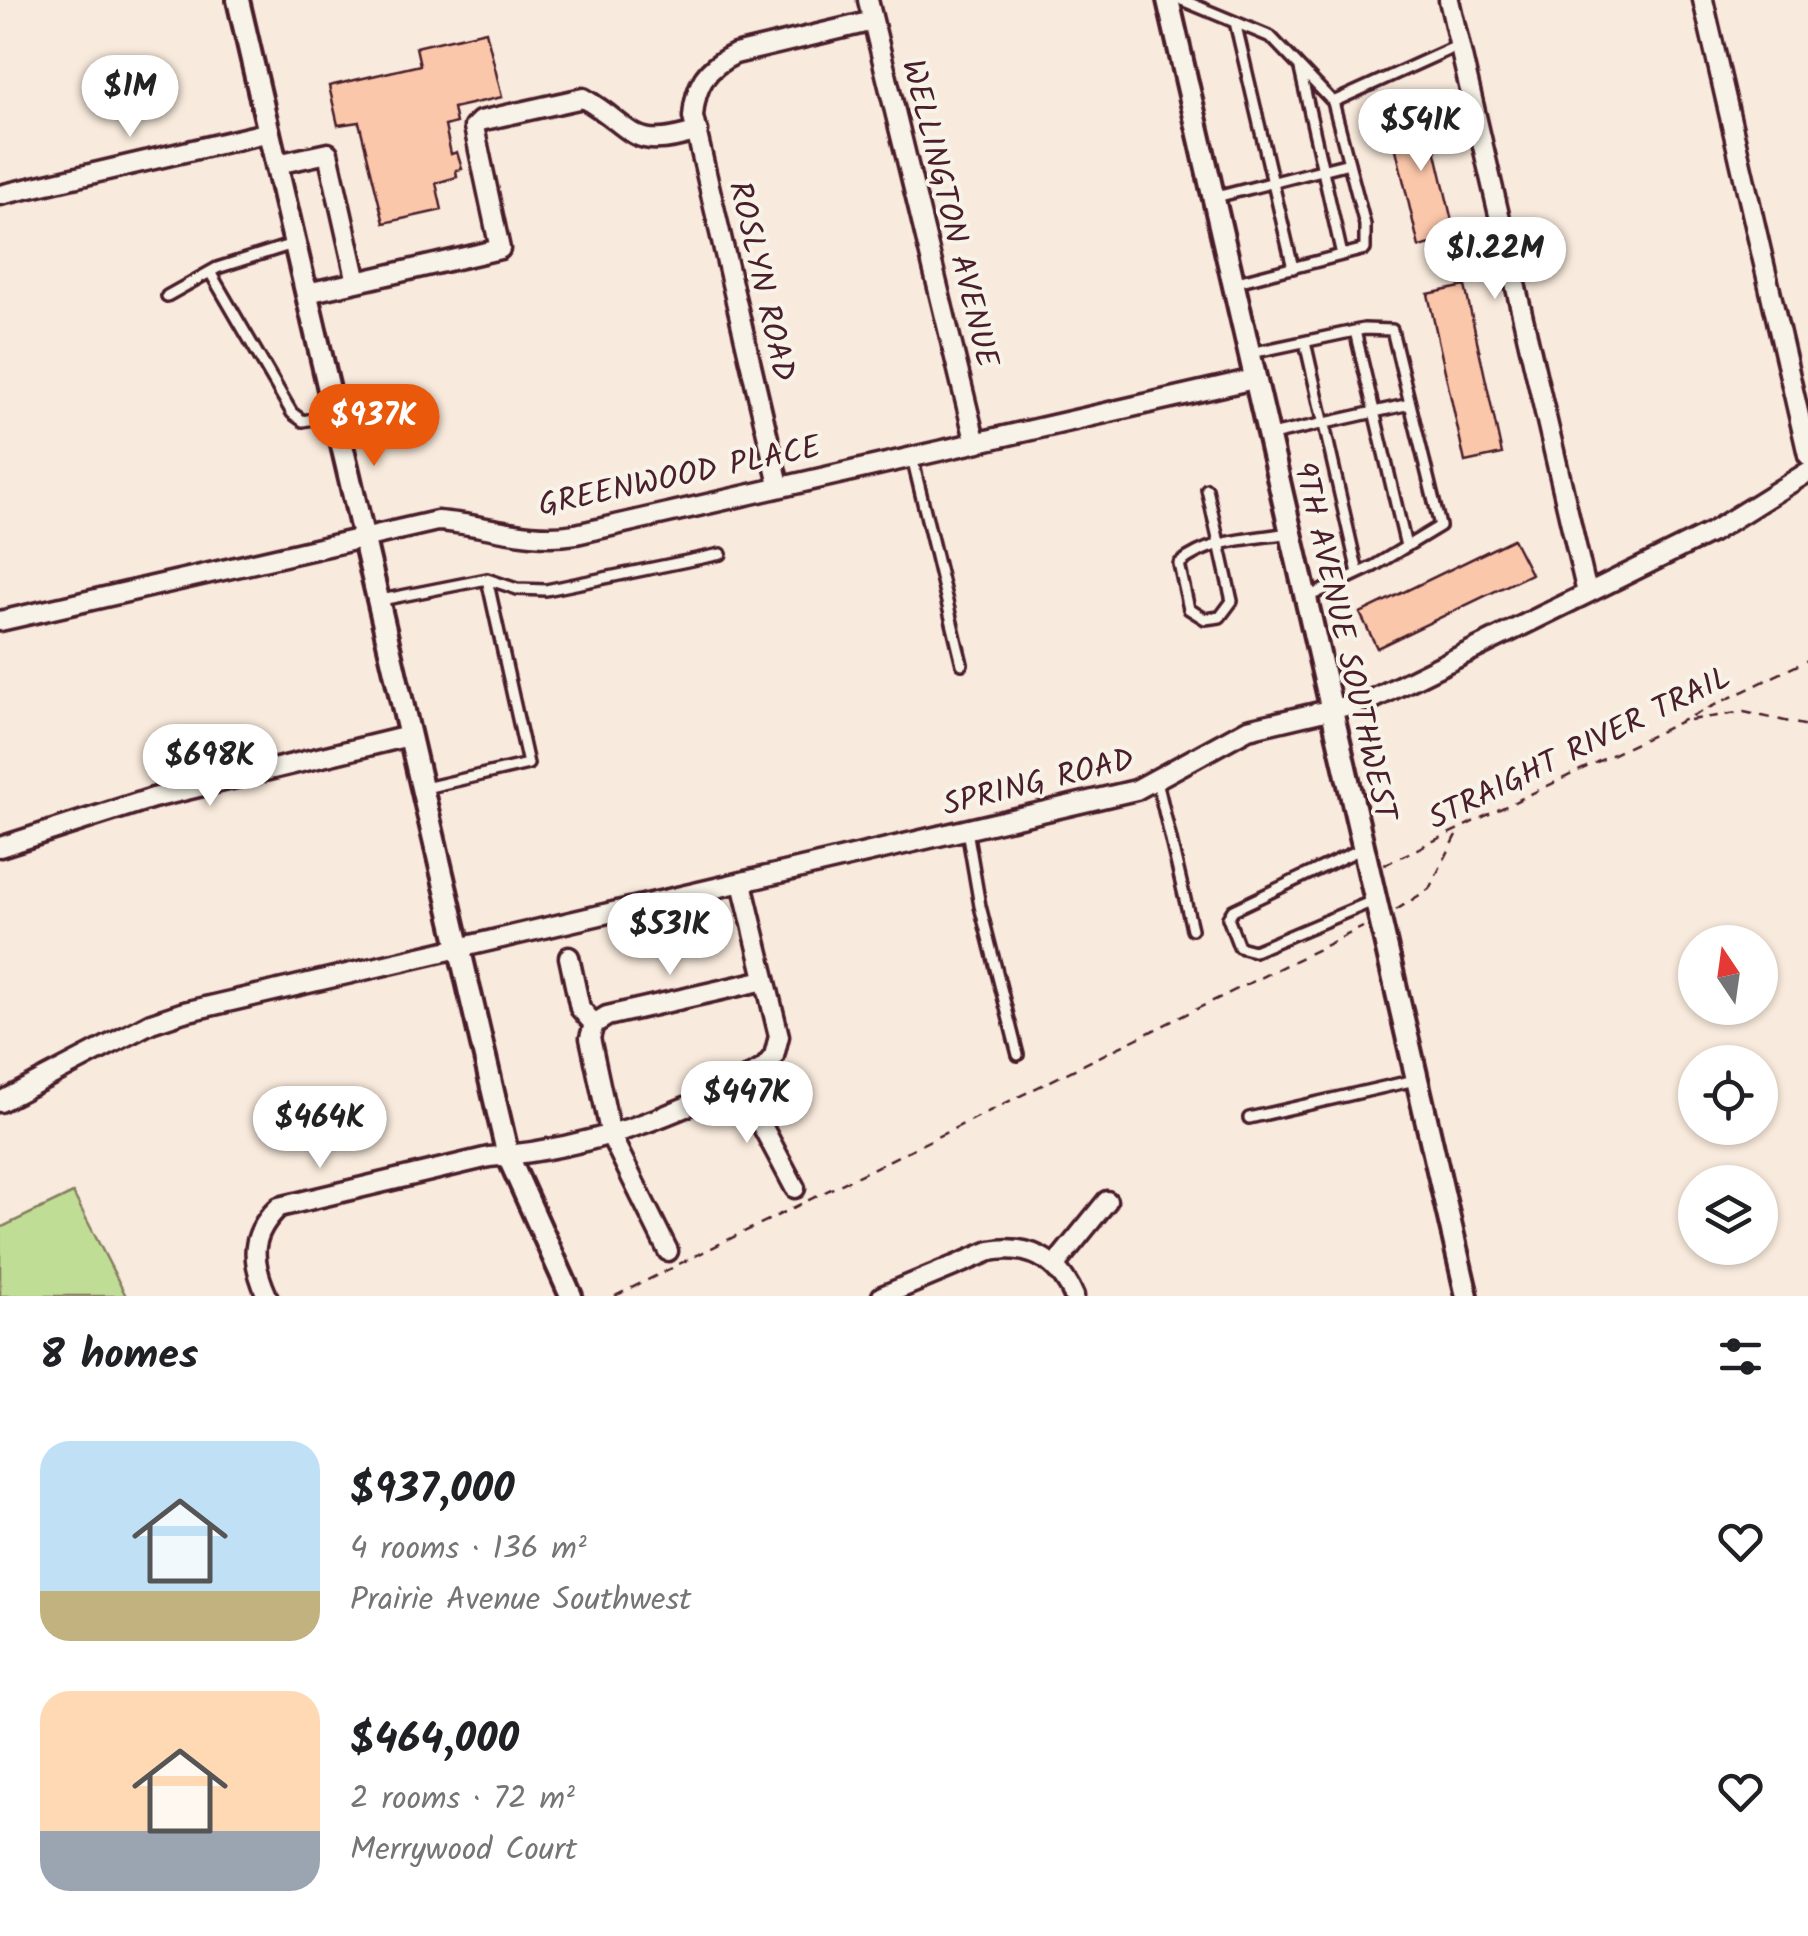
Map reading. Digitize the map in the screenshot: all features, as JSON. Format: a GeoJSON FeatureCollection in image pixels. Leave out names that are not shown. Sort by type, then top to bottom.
{"type":"FeatureCollection","features":[{"type":"Feature","properties":{"kind":"street"},"geometry":{"type":"LineString","coordinates":[[238,0],[508,1156],[571,1296]]}},
{"type":"Feature","properties":{"kind":"street","name":"WELLINGTON AVENUE"},"geometry":{"type":"LineString","coordinates":[[868,0],[976,440]]}},
{"type":"Feature","properties":{"kind":"street","name":"9TH AVENUE SOUTHWEST"},"geometry":{"type":"LineString","coordinates":[[1168,0],[1467,1296]]}},
{"type":"Feature","properties":{"kind":"street"},"geometry":{"type":"LineString","coordinates":[[1449,0],[1588,593]]}},
{"type":"Feature","properties":{"kind":"street"},"geometry":{"type":"LineString","coordinates":[[1703,0],[1808,454]]}},
{"type":"Feature","properties":{"kind":"street","name":"ROSLYN ROAD"},"geometry":{"type":"LineString","coordinates":[[779,485],[693,117],[696,90],[718,62],[735,54],[873,21]]}},
{"type":"Feature","properties":{"kind":"street"},"geometry":{"type":"LineString","coordinates":[[307,294],[500,249],[474,128],[480,120],[583,98],[653,143],[698,131]]}},
{"type":"Feature","properties":{"kind":"street"},"geometry":{"type":"LineString","coordinates":[[0,195],[270,132]]}},
{"type":"Feature","properties":{"kind":"street"},"geometry":{"type":"LineString","coordinates":[[277,164],[328,152],[357,282]]}},
{"type":"Feature","properties":{"kind":"street","name":"GREENWOOD PLACE"},"geometry":{"type":"LineString","coordinates":[[0,622],[437,521],[550,538],[1254,379]]}},
{"type":"Feature","properties":{"kind":"street","name":"SPRING ROAD"},"geometry":{"type":"LineString","coordinates":[[0,1102],[151,1023],[184,1012],[1136,790],[1248,728],[1371,700],[1712,532],[1808,472]]}},
{"type":"Feature","properties":{"kind":"street"},"geometry":{"type":"LineString","coordinates":[[0,847],[153,798],[409,736]]}},
{"type":"Feature","properties":{"kind":"street"},"geometry":{"type":"LineString","coordinates":[[267,1296],[253,1253],[257,1234],[279,1207],[647,1126],[764,1068],[774,1056],[779,1036],[742,883]]}},
{"type":"Feature","properties":{"kind":"street"},"geometry":{"type":"LineString","coordinates":[[569,956],[580,1008],[594,1024]]}},
{"type":"Feature","properties":{"kind":"street"},"geometry":{"type":"LineString","coordinates":[[668,1250],[611,1136],[590,1038],[594,1024],[607,1016],[765,980]]}},
{"type":"Feature","properties":{"kind":"street"},"geometry":{"type":"LineString","coordinates":[[739,1082],[795,1188]]}},
{"type":"Feature","properties":{"kind":"street"},"geometry":{"type":"LineString","coordinates":[[1055,1264],[1107,1201]]}},
{"type":"Feature","properties":{"kind":"street"},"geometry":{"type":"LineString","coordinates":[[882,1296],[1009,1248],[1028,1250],[1055,1264],[1074,1296]]}},
{"type":"Feature","properties":{"kind":"lane"},"geometry":{"type":"LineString","coordinates":[[1182,0],[1271,37],[1334,102],[1366,225],[1365,249],[1232,283]]}},
{"type":"Feature","properties":{"kind":"lane"},"geometry":{"type":"LineString","coordinates":[[1235,22],[1293,268]]}},
{"type":"Feature","properties":{"kind":"lane"},"geometry":{"type":"LineString","coordinates":[[1334,102],[1460,44]]}},
{"type":"Feature","properties":{"kind":"lane"},"geometry":{"type":"LineString","coordinates":[[1300,67],[1342,255]]}},
{"type":"Feature","properties":{"kind":"lane"},"geometry":{"type":"LineString","coordinates":[[1213,198],[1349,163]]}},
{"type":"Feature","properties":{"kind":"lane"},"geometry":{"type":"LineString","coordinates":[[167,296],[210,272],[296,243]]}},
{"type":"Feature","properties":{"kind":"lane"},"geometry":{"type":"LineString","coordinates":[[210,272],[292,413],[303,420],[336,414]]}},
{"type":"Feature","properties":{"kind":"lane"},"geometry":{"type":"LineString","coordinates":[[1248,354],[1355,331],[1392,330],[1440,526],[1305,598]]}},
{"type":"Feature","properties":{"kind":"lane"},"geometry":{"type":"LineString","coordinates":[[1355,331],[1406,546]]}},
{"type":"Feature","properties":{"kind":"lane"},"geometry":{"type":"LineString","coordinates":[[1305,342],[1358,573]]}},
{"type":"Feature","properties":{"kind":"lane"},"geometry":{"type":"LineString","coordinates":[[1267,436],[1410,404]]}},
{"type":"Feature","properties":{"kind":"lane"},"geometry":{"type":"LineString","coordinates":[[911,454],[962,664]]}},
{"type":"Feature","properties":{"kind":"lane"},"geometry":{"type":"LineString","coordinates":[[1207,488],[1220,545],[1232,601],[1220,617],[1204,619],[1189,609],[1180,564],[1198,549],[1220,545],[1290,533]]}},
{"type":"Feature","properties":{"kind":"lane"},"geometry":{"type":"LineString","coordinates":[[378,601],[487,579],[517,588],[546,590],[721,554]]}},
{"type":"Feature","properties":{"kind":"lane"},"geometry":{"type":"LineString","coordinates":[[422,789],[528,764],[487,579]]}},
{"type":"Feature","properties":{"kind":"lane"},"geometry":{"type":"LineString","coordinates":[[1158,781],[1192,929]]}},
{"type":"Feature","properties":{"kind":"lane"},"geometry":{"type":"LineString","coordinates":[[967,830],[980,906],[1018,1054]]}},
{"type":"Feature","properties":{"kind":"lane"},"geometry":{"type":"LineString","coordinates":[[1363,848],[1233,910],[1228,918],[1239,946],[1254,951],[1378,909]]}},
{"type":"Feature","properties":{"kind":"lane"},"geometry":{"type":"LineString","coordinates":[[1248,1118],[1417,1079]]}},
{"type":"Feature","properties":{"kind":"path","name":"STRAIGHT RIVER TRAIL"},"geometry":{"type":"LineString","coordinates":[[1369,872],[1808,660]]}},
{"type":"Feature","properties":{"kind":"path"},"geometry":{"type":"LineString","coordinates":[[1684,722],[1744,712],[1808,726]]}},
{"type":"Feature","properties":{"kind":"path"},"geometry":{"type":"LineString","coordinates":[[615,1296],[1378,909],[1429,889],[1459,831]]}},
{"type":"Feature","properties":{"kind":"green space"},"geometry":{"type":"Polygon","coordinates":[[[73,1193],[126,1296],[0,1296],[0,1228],[73,1193]]]}},
{"type":"Feature","properties":{"kind":"building"},"geometry":{"type":"Polygon","coordinates":[[[486,31],[502,97],[453,108],[456,123],[445,126],[451,154],[457,152],[462,169],[456,170],[457,177],[436,183],[442,210],[384,223],[359,122],[338,125],[329,86],[420,65],[416,47],[486,31]]]}},
{"type":"Feature","properties":{"kind":"building"},"geometry":{"type":"Polygon","coordinates":[[[1424,102],[1456,238],[1419,247],[1387,111],[1424,102]]]}},
{"type":"Feature","properties":{"kind":"building"},"geometry":{"type":"Polygon","coordinates":[[[1465,286],[1502,454],[1465,462],[1428,294],[1465,286]]]}},
{"type":"Feature","properties":{"kind":"building"},"geometry":{"type":"Polygon","coordinates":[[[1513,539],[1531,574],[1377,648],[1360,613],[1513,539]]]}}]}
